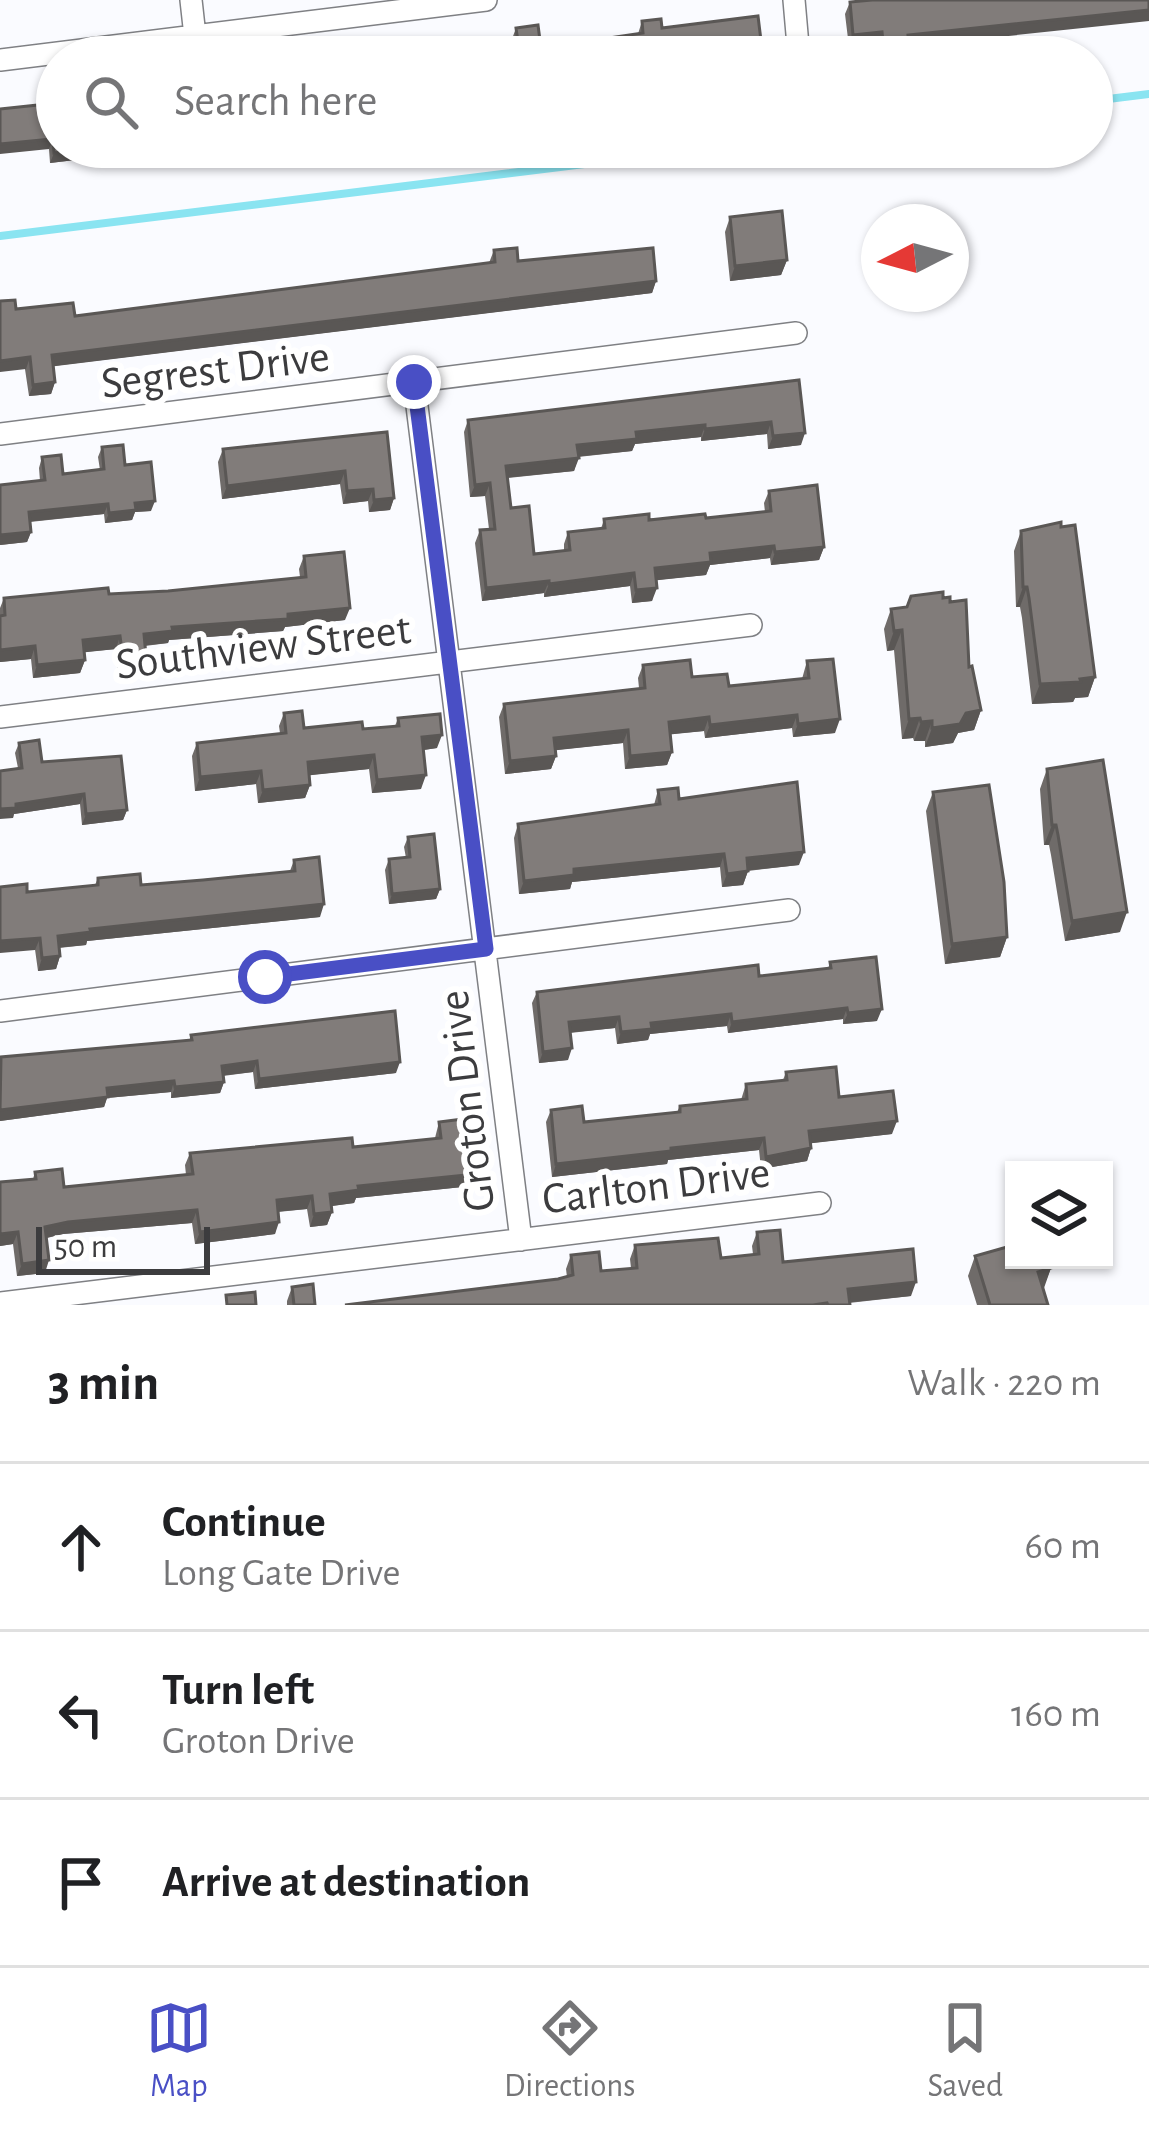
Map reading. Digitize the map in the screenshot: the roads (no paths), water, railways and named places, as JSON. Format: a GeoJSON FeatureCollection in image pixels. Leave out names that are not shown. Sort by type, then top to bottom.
{"type":"FeatureCollection","features":[{"type":"Feature","properties":{"kind":"street"},"geometry":{"type":"LineString","coordinates":[[191,0],[195,36],[486,0]]}},
{"type":"Feature","properties":{"kind":"street"},"geometry":{"type":"LineString","coordinates":[[794,0],[797,36]]}},
{"type":"Feature","properties":{"kind":"street"},"geometry":{"type":"LineString","coordinates":[[0,60],[36,56]]}},
{"type":"Feature","properties":{"kind":"street","name":"Segrest Drive"},"geometry":{"type":"LineString","coordinates":[[0,434],[796,333]]}},
{"type":"Feature","properties":{"kind":"street","name":"Groton Drive"},"geometry":{"type":"LineString","coordinates":[[414,382],[521,1240]]}},
{"type":"Feature","properties":{"kind":"street","name":"Southview Street"},"geometry":{"type":"LineString","coordinates":[[0,717],[751,625]]}},
{"type":"Feature","properties":{"kind":"street"},"geometry":{"type":"LineString","coordinates":[[0,1011],[789,910]]}},
{"type":"Feature","properties":{"kind":"street","name":"Carlton Drive"},"geometry":{"type":"LineString","coordinates":[[0,1303],[820,1203]]}},
{"type":"Feature","properties":{"kind":"waterway"},"geometry":{"type":"LineString","coordinates":[[1113,98],[1149,94]]}},
{"type":"Feature","properties":{"kind":"waterway"},"geometry":{"type":"LineString","coordinates":[[0,236],[552,168]]}}]}
